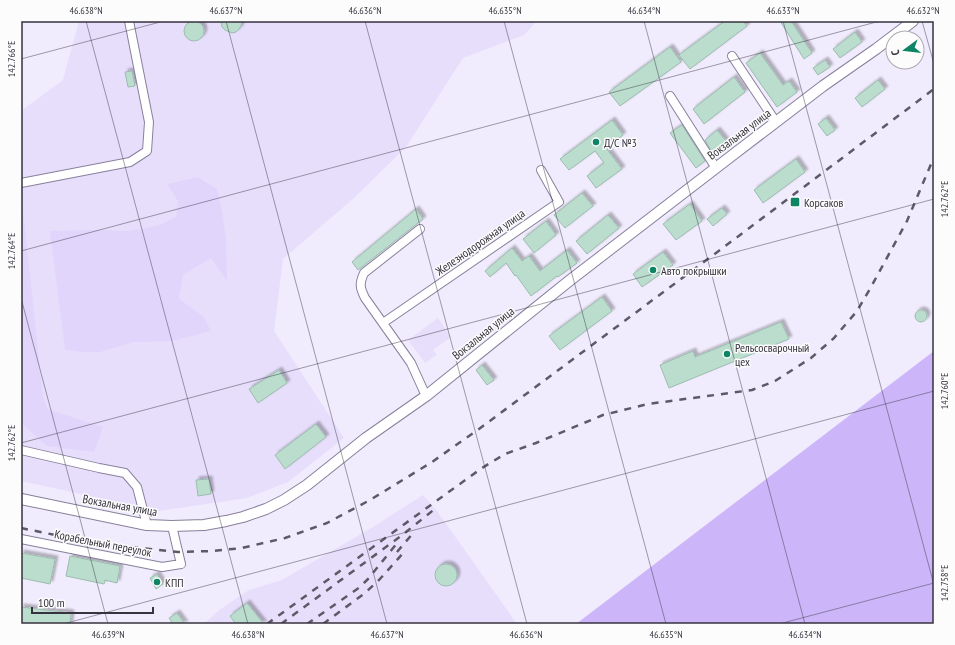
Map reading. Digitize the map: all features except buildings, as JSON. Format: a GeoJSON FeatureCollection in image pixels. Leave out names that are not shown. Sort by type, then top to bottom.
{"type":"FeatureCollection","features":[{"type":"Feature","properties":{"kind":"main road","name":"Вокзальная улица"},"geometry":{"type":"LineString","coordinates":[[21,499],[147,525],[172,526],[204,525],[226,521],[266,509],[284,500],[307,485],[366,438],[426,396],[569,281],[776,122],[913,21]]}},
{"type":"Feature","properties":{"kind":"street"},"geometry":{"type":"LineString","coordinates":[[21,183],[130,162],[147,152],[149,122],[129,21]]}},
{"type":"Feature","properties":{"kind":"street"},"geometry":{"type":"LineString","coordinates":[[732,56],[776,122]]}},
{"type":"Feature","properties":{"kind":"street"},"geometry":{"type":"LineString","coordinates":[[670,96],[716,168]]}},
{"type":"Feature","properties":{"kind":"street","name":"Железнодорожная улица"},"geometry":{"type":"LineString","coordinates":[[383,323],[559,202],[541,170]]}},
{"type":"Feature","properties":{"kind":"street"},"geometry":{"type":"LineString","coordinates":[[420,229],[364,273],[361,280],[360,289],[411,363],[426,396]]}},
{"type":"Feature","properties":{"kind":"street"},"geometry":{"type":"LineString","coordinates":[[21,450],[125,473],[137,487],[147,525]]}},
{"type":"Feature","properties":{"kind":"street","name":"Корабельный переулок"},"geometry":{"type":"LineString","coordinates":[[21,539],[162,567],[181,564],[172,526]]}},
{"type":"Feature","properties":{"kind":"shaded area"},"geometry":{"type":"Polygon","coordinates":[[[79,21],[537,21],[524,35],[463,58],[406,147],[354,198],[283,259],[274,331],[344,438],[288,482],[247,498],[159,511],[21,481],[21,111],[63,80],[79,21]]]}},
{"type":"Feature","properties":{"kind":"shaded area"},"geometry":{"type":"Polygon","coordinates":[[[198,177],[217,189],[226,239],[227,281],[211,258],[183,275],[179,299],[203,316],[211,331],[172,341],[134,342],[100,352],[65,350],[50,231],[128,231],[157,226],[176,217],[178,201],[167,184],[198,177]]]}},
{"type":"Feature","properties":{"kind":"shaded area"},"geometry":{"type":"Polygon","coordinates":[[[21,201],[43,396],[47,409],[103,427],[94,452],[47,446],[21,423],[21,201]]]}},
{"type":"Feature","properties":{"kind":"shaded area"},"geometry":{"type":"Polygon","coordinates":[[[438,318],[451,337],[433,350],[437,355],[425,363],[408,340],[438,318]]]}},
{"type":"Feature","properties":{"kind":"shaded area"},"geometry":{"type":"Polygon","coordinates":[[[934,351],[934,624],[576,624],[934,351]]]}},
{"type":"Feature","properties":{"kind":"shaded area"},"geometry":{"type":"Polygon","coordinates":[[[423,495],[437,511],[517,624],[204,624],[218,611],[249,590],[282,580],[373,527],[423,495]]]}},
{"type":"Feature","properties":{"kind":"railway"},"geometry":{"type":"LineString","coordinates":[[21,528],[94,543],[178,552],[242,548],[285,538],[327,523],[370,500],[432,462],[479,429],[934,89]]}},
{"type":"Feature","properties":{"kind":"railway"},"geometry":{"type":"LineString","coordinates":[[267,624],[482,468],[505,454],[536,443],[603,415],[648,404],[752,390],[775,381],[811,358],[834,338],[857,311],[907,221],[934,157]]}},
{"type":"Feature","properties":{"kind":"railway"},"geometry":{"type":"LineString","coordinates":[[281,624],[401,536],[436,508]]}},
{"type":"Feature","properties":{"kind":"railway"},"geometry":{"type":"LineString","coordinates":[[397,552],[414,532]]}},
{"type":"Feature","properties":{"kind":"railway"},"geometry":{"type":"LineString","coordinates":[[307,624],[360,587],[398,542]]}},
{"type":"Feature","properties":{"kind":"railway"},"geometry":{"type":"LineString","coordinates":[[323,624],[365,593],[406,550]]}},
{"type":"Feature","properties":{"kind":"place","name":"Д/С №3"},"geometry":{"type":"Point","coordinates":[596,142]}},
{"type":"Feature","properties":{"kind":"place","name":"Корсаков"},"geometry":{"type":"Point","coordinates":[795,202]}},
{"type":"Feature","properties":{"kind":"place","name":"Авто покрышки"},"geometry":{"type":"Point","coordinates":[653,270]}},
{"type":"Feature","properties":{"kind":"place","name":"Рельсосварочный цех"},"geometry":{"type":"Point","coordinates":[727,354]}},
{"type":"Feature","properties":{"kind":"place","name":"КПП"},"geometry":{"type":"Point","coordinates":[157,582]}}]}
